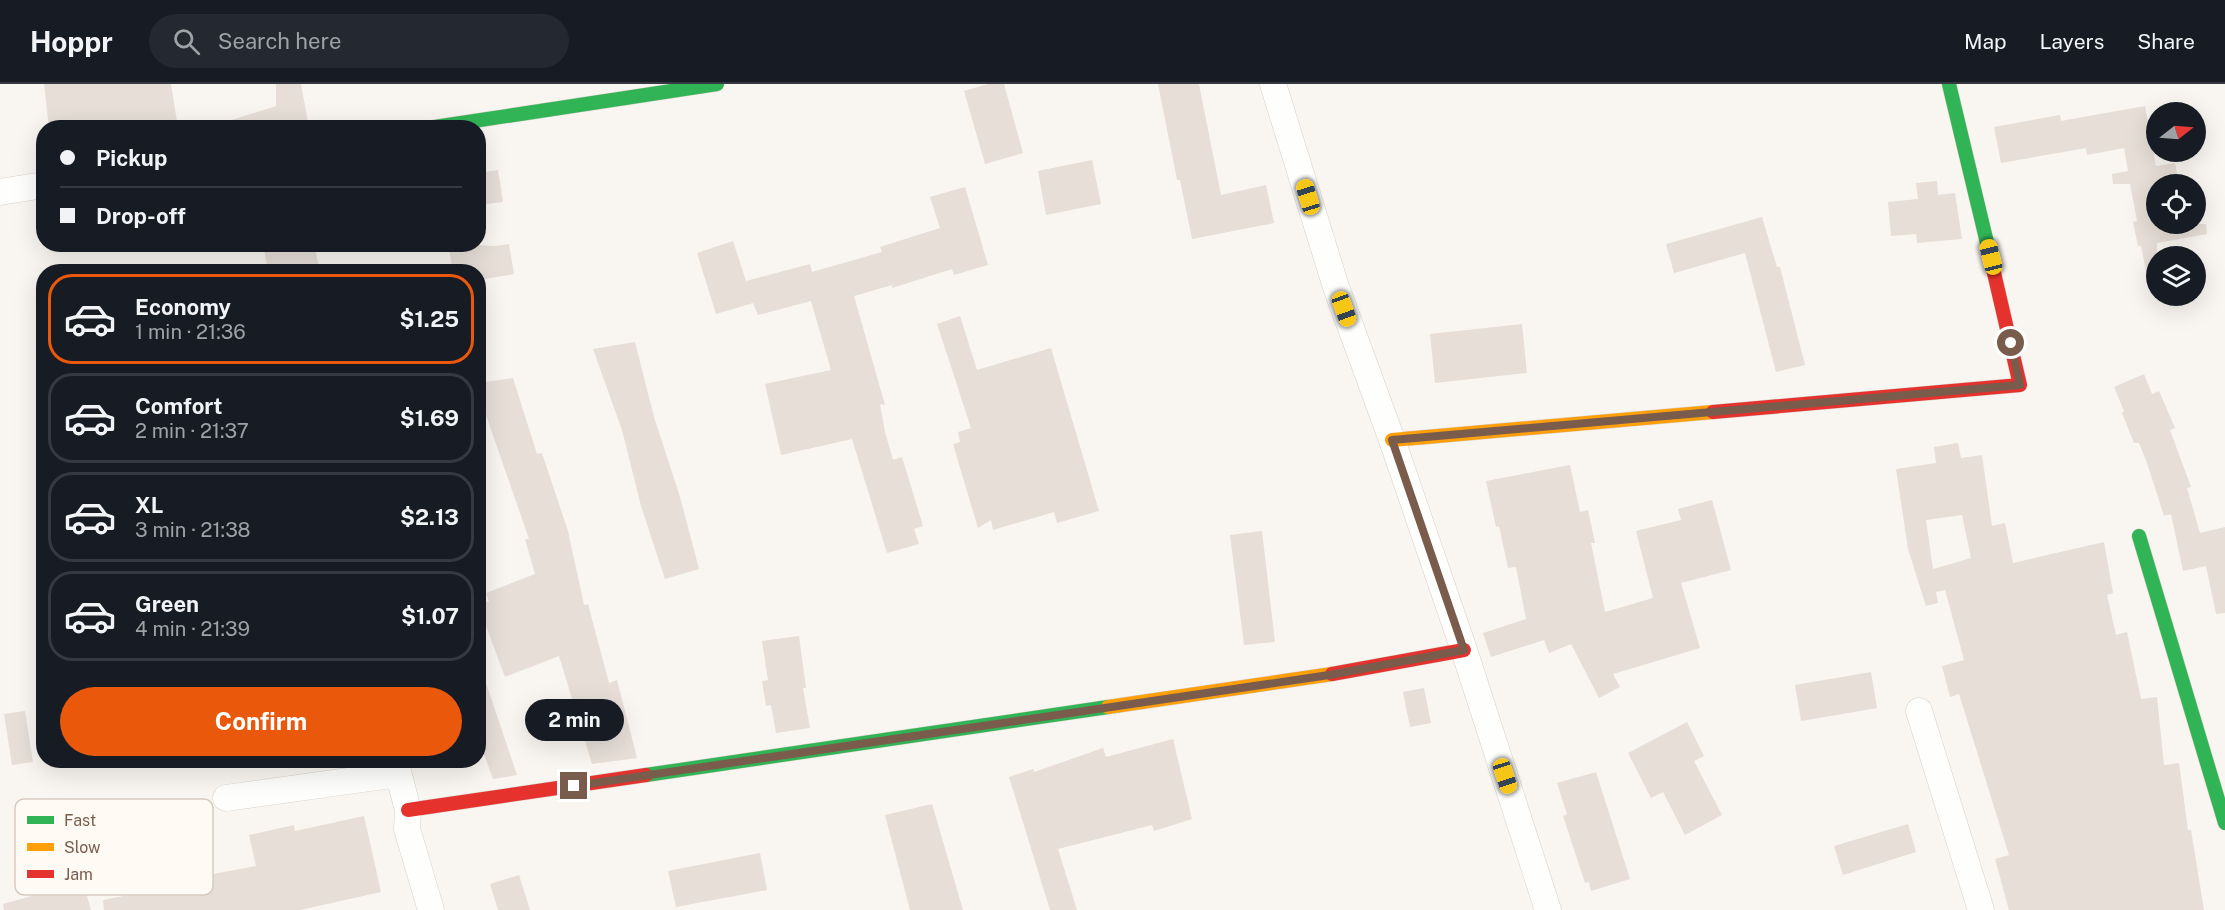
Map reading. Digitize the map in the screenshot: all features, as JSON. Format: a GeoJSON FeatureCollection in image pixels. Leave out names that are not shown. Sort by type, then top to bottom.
{"type":"FeatureCollection","features":[{"type":"Feature","properties":{"kind":"street"},"geometry":{"type":"LineString","coordinates":[[481,120],[717,84]]}},
{"type":"Feature","properties":{"kind":"street"},"geometry":{"type":"LineString","coordinates":[[1273,84],[1336,287],[1392,440],[1464,650],[1548,910]]}},
{"type":"Feature","properties":{"kind":"street"},"geometry":{"type":"LineString","coordinates":[[1392,440],[2020,385],[1949,84]]}},
{"type":"Feature","properties":{"kind":"street"},"geometry":{"type":"LineString","coordinates":[[0,192],[36,186]]}},
{"type":"Feature","properties":{"kind":"street"},"geometry":{"type":"LineString","coordinates":[[2139,536],[2225,823]]}},
{"type":"Feature","properties":{"kind":"street"},"geometry":{"type":"LineString","coordinates":[[408,810],[1317,677],[1464,650]]}},
{"type":"Feature","properties":{"kind":"street"},"geometry":{"type":"LineString","coordinates":[[1919,711],[1981,910]]}},
{"type":"Feature","properties":{"kind":"street"},"geometry":{"type":"LineString","coordinates":[[226,798],[391,768]]}},
{"type":"Feature","properties":{"kind":"street"},"geometry":{"type":"LineString","coordinates":[[397,768],[408,810],[407,829],[431,910]]}},
{"type":"Feature","properties":{"kind":"building"},"geometry":{"type":"Polygon","coordinates":[[[44,84],[171,84],[177,120],[48,120],[44,84]]]}},
{"type":"Feature","properties":{"kind":"building"},"geometry":{"type":"Polygon","coordinates":[[[276,84],[301,84],[308,120],[232,120],[276,106],[276,84]]]}},
{"type":"Feature","properties":{"kind":"building"},"geometry":{"type":"Polygon","coordinates":[[[988,84],[1004,84],[1023,153],[985,164],[964,91],[988,84]]]}},
{"type":"Feature","properties":{"kind":"building"},"geometry":{"type":"Polygon","coordinates":[[[1158,84],[1199,84],[1221,195],[1266,185],[1274,223],[1192,239],[1180,180],[1177,180],[1158,84]]]}},
{"type":"Feature","properties":{"kind":"building"},"geometry":{"type":"Polygon","coordinates":[[[2145,106],[2146,162],[2155,162],[2156,166],[2175,163],[2177,174],[2146,174],[2146,234],[2206,234],[2206,224],[2207,234],[2157,243],[2157,246],[2146,246],[2146,270],[2133,222],[2137,221],[2130,184],[2113,184],[2112,174],[2128,171],[2124,148],[2087,155],[2086,148],[2001,163],[1994,127],[2060,115],[2061,121],[2145,106]]]}},
{"type":"Feature","properties":{"kind":"building"},"geometry":{"type":"Polygon","coordinates":[[[1092,160],[1101,204],[1046,215],[1038,171],[1092,160]]]}},
{"type":"Feature","properties":{"kind":"building"},"geometry":{"type":"Polygon","coordinates":[[[498,170],[503,202],[486,204],[486,172],[498,170]]]}},
{"type":"Feature","properties":{"kind":"building"},"geometry":{"type":"Polygon","coordinates":[[[1937,181],[1938,195],[1955,193],[1962,239],[1917,243],[1916,234],[1891,236],[1888,202],[1918,199],[1916,183],[1937,181]]]}},
{"type":"Feature","properties":{"kind":"building"},"geometry":{"type":"Polygon","coordinates":[[[965,187],[988,265],[954,275],[952,269],[892,288],[892,285],[854,296],[885,405],[880,404],[893,460],[902,457],[923,526],[914,529],[919,544],[887,553],[852,439],[781,455],[765,384],[831,370],[811,301],[758,315],[753,303],[716,314],[697,253],[733,241],[746,281],[810,264],[812,272],[882,252],[880,247],[940,228],[930,197],[965,187]]]}},
{"type":"Feature","properties":{"kind":"building"},"geometry":{"type":"Polygon","coordinates":[[[1762,217],[1777,267],[1780,267],[1805,365],[1776,372],[1745,253],[1674,273],[1666,244],[1762,217]]]}},
{"type":"Feature","properties":{"kind":"building"},"geometry":{"type":"Polygon","coordinates":[[[509,244],[514,274],[486,279],[486,264],[452,264],[449,252],[486,252],[486,246],[509,244]]]}},
{"type":"Feature","properties":{"kind":"building"},"geometry":{"type":"Polygon","coordinates":[[[264,252],[316,252],[318,264],[267,264],[264,252]]]}},
{"type":"Feature","properties":{"kind":"building"},"geometry":{"type":"Polygon","coordinates":[[[960,316],[977,370],[1051,348],[1099,511],[1057,523],[1054,512],[993,530],[991,520],[978,528],[953,444],[960,442],[958,432],[971,428],[937,324],[960,316]]]}},
{"type":"Feature","properties":{"kind":"building"},"geometry":{"type":"Polygon","coordinates":[[[1522,324],[1527,373],[1435,383],[1430,334],[1522,324]]]}},
{"type":"Feature","properties":{"kind":"building"},"geometry":{"type":"Polygon","coordinates":[[[635,342],[654,417],[680,497],[699,569],[665,579],[641,506],[622,430],[593,349],[635,342]]]}},
{"type":"Feature","properties":{"kind":"building"},"geometry":{"type":"Polygon","coordinates":[[[2144,374],[2152,394],[2159,391],[2175,428],[2170,430],[2191,487],[2187,488],[2200,533],[2225,527],[2225,613],[2216,614],[2206,566],[2183,571],[2171,514],[2164,516],[2139,443],[2134,443],[2122,413],[2124,411],[2114,387],[2144,374]]]}},
{"type":"Feature","properties":{"kind":"building"},"geometry":{"type":"Polygon","coordinates":[[[513,378],[537,454],[542,453],[568,531],[584,605],[588,604],[609,683],[617,680],[637,758],[592,764],[559,656],[505,677],[486,626],[486,602],[489,601],[486,593],[535,574],[525,539],[529,539],[486,415],[486,382],[513,378]]]}},
{"type":"Feature","properties":{"kind":"building"},"geometry":{"type":"Polygon","coordinates":[[[1958,443],[1961,458],[1982,455],[1992,526],[2005,523],[2013,563],[2104,542],[2113,593],[2107,595],[2116,635],[2127,632],[2141,699],[2157,697],[2164,765],[2179,763],[2188,830],[2191,830],[2204,910],[2009,910],[1995,859],[2009,855],[1959,694],[1950,697],[1942,666],[1964,660],[1945,590],[1936,592],[1938,603],[1926,606],[1908,549],[1896,469],[1936,463],[1934,447],[1958,443]],[[1962,515],[1926,520],[1933,569],[1971,558],[1962,515]]]}},
{"type":"Feature","properties":{"kind":"building"},"geometry":{"type":"Polygon","coordinates":[[[1570,465],[1580,512],[1588,510],[1595,543],[1591,543],[1605,612],[1653,598],[1636,531],[1681,520],[1678,509],[1712,500],[1731,570],[1681,583],[1700,648],[1613,674],[1620,687],[1599,698],[1571,644],[1549,653],[1544,640],[1491,657],[1483,633],[1526,619],[1516,567],[1508,568],[1486,481],[1570,465]]]}},
{"type":"Feature","properties":{"kind":"building"},"geometry":{"type":"Polygon","coordinates":[[[1262,531],[1275,642],[1244,645],[1230,535],[1262,531]]]}},
{"type":"Feature","properties":{"kind":"building"},"geometry":{"type":"Polygon","coordinates":[[[799,636],[806,688],[803,688],[810,728],[776,733],[771,705],[766,706],[762,681],[768,680],[762,641],[799,636]]]}},
{"type":"Feature","properties":{"kind":"building"},"geometry":{"type":"Polygon","coordinates":[[[1871,672],[1877,708],[1801,721],[1795,685],[1871,672]]]}},
{"type":"Feature","properties":{"kind":"building"},"geometry":{"type":"Polygon","coordinates":[[[486,683],[517,775],[493,779],[486,760],[486,683]]]}},
{"type":"Feature","properties":{"kind":"building"},"geometry":{"type":"Polygon","coordinates":[[[1424,688],[1431,723],[1410,727],[1403,692],[1424,688]]]}},
{"type":"Feature","properties":{"kind":"building"},"geometry":{"type":"Polygon","coordinates":[[[25,711],[33,762],[12,765],[4,714],[25,711]]]}},
{"type":"Feature","properties":{"kind":"building"},"geometry":{"type":"Polygon","coordinates":[[[1687,722],[1704,756],[1694,761],[1722,815],[1685,835],[1663,792],[1651,798],[1628,753],[1687,722]]]}},
{"type":"Feature","properties":{"kind":"building"},"geometry":{"type":"Polygon","coordinates":[[[1173,739],[1192,819],[1154,831],[1152,825],[1058,849],[1077,910],[1050,910],[1009,777],[1033,769],[1034,772],[1103,748],[1106,757],[1173,739]]]}},
{"type":"Feature","properties":{"kind":"building"},"geometry":{"type":"Polygon","coordinates":[[[1596,772],[1630,879],[1591,891],[1589,882],[1585,883],[1563,816],[1567,814],[1557,783],[1596,772]]]}},
{"type":"Feature","properties":{"kind":"building"},"geometry":{"type":"Polygon","coordinates":[[[932,804],[963,910],[910,910],[885,815],[932,804]]]}},
{"type":"Feature","properties":{"kind":"building"},"geometry":{"type":"Polygon","coordinates":[[[364,816],[381,892],[300,910],[104,910],[103,900],[129,895],[213,895],[213,874],[256,866],[249,835],[294,825],[295,831],[364,816]]]}},
{"type":"Feature","properties":{"kind":"building"},"geometry":{"type":"Polygon","coordinates":[[[1908,824],[1916,852],[1843,875],[1834,846],[1908,824]]]}},
{"type":"Feature","properties":{"kind":"building"},"geometry":{"type":"Polygon","coordinates":[[[760,853],[767,890],[676,907],[668,871],[760,853]]]}},
{"type":"Feature","properties":{"kind":"building"},"geometry":{"type":"Polygon","coordinates":[[[519,875],[530,910],[498,910],[490,884],[519,875]]]}},
{"type":"Feature","properties":{"kind":"building"},"geometry":{"type":"Polygon","coordinates":[[[36,895],[87,895],[91,910],[4,910],[3,904],[36,895]]]}},
{"type":"Feature","properties":{"kind":"traffic: fast"},"geometry":{"type":"LineString","coordinates":[[481,120],[717,84]]}},
{"type":"Feature","properties":{"kind":"traffic: fast"},"geometry":{"type":"LineString","coordinates":[[1949,84],[1988,247]]}},
{"type":"Feature","properties":{"kind":"traffic: fast"},"geometry":{"type":"LineString","coordinates":[[2139,536],[2225,823]]}},
{"type":"Feature","properties":{"kind":"traffic: fast"},"geometry":{"type":"LineString","coordinates":[[646,775],[1108,707]]}},
{"type":"Feature","properties":{"kind":"traffic: slow"},"geometry":{"type":"LineString","coordinates":[[1392,440],[1713,412]]}},
{"type":"Feature","properties":{"kind":"traffic: slow"},"geometry":{"type":"LineString","coordinates":[[1108,707],[1332,674]]}},
{"type":"Feature","properties":{"kind":"traffic: jam"},"geometry":{"type":"LineString","coordinates":[[1713,412],[2020,385],[1988,247]]}},
{"type":"Feature","properties":{"kind":"traffic: jam"},"geometry":{"type":"LineString","coordinates":[[1332,674],[1464,650]]}},
{"type":"Feature","properties":{"kind":"traffic: jam"},"geometry":{"type":"LineString","coordinates":[[408,810],[646,775]]}},
{"type":"Feature","properties":{"kind":"route"},"geometry":{"type":"LineString","coordinates":[[574,786],[1329,675],[1464,650],[1392,440],[2020,385],[2011,343]]}}]}
